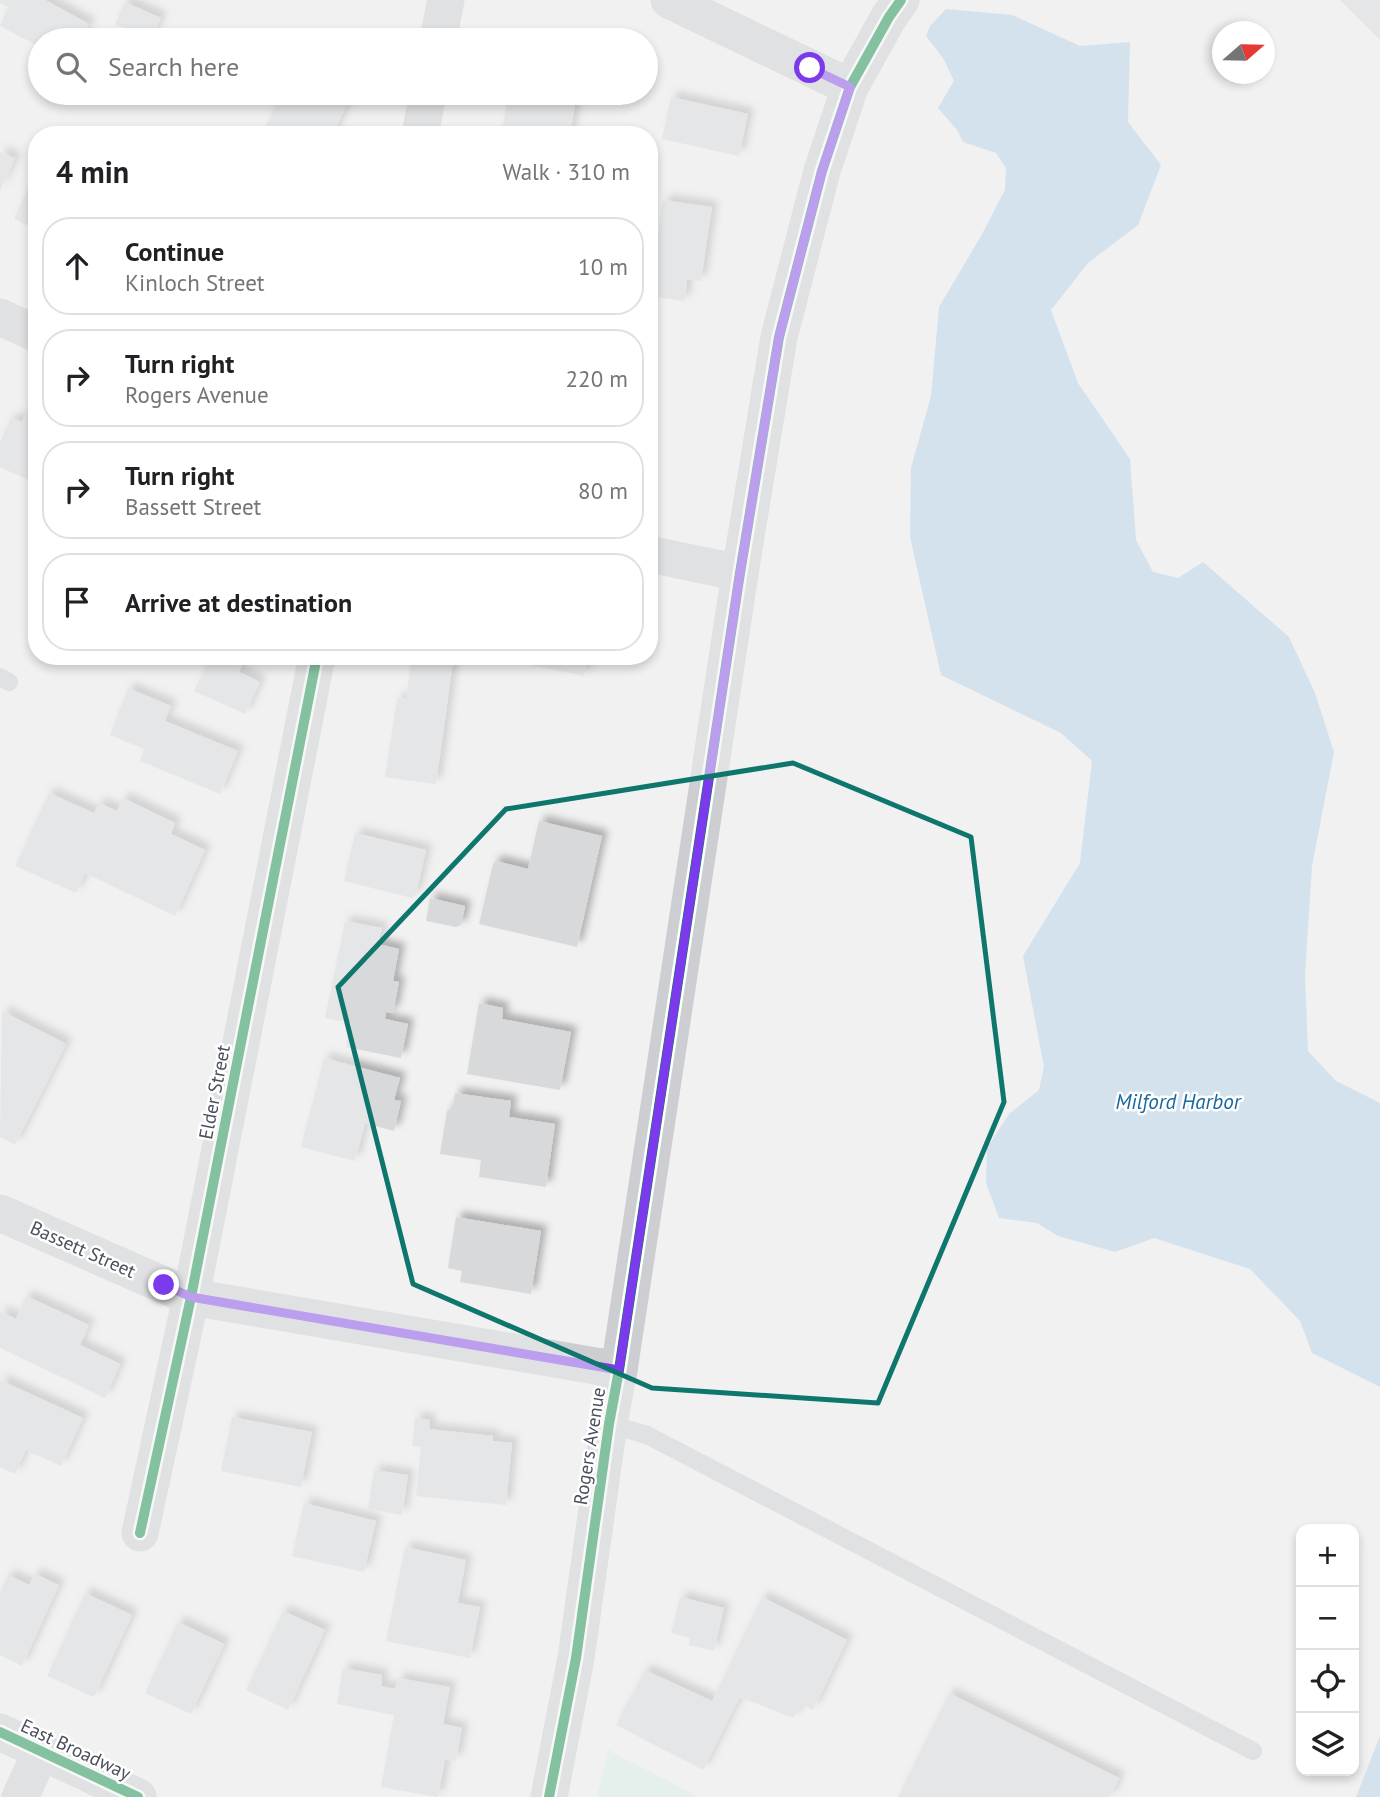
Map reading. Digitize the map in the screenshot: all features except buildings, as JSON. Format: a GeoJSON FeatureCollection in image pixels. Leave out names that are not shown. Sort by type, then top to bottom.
{"type":"FeatureCollection","features":[{"type":"Feature","properties":{"kind":"street"},"geometry":{"type":"LineString","coordinates":[[440,28],[446,0]]}},
{"type":"Feature","properties":{"kind":"street"},"geometry":{"type":"LineString","coordinates":[[669,0],[850,87]]}},
{"type":"Feature","properties":{"kind":"street","name":"Rogers Avenue"},"geometry":{"type":"LineString","coordinates":[[549,1797],[576,1658],[609,1424],[779,337],[822,171],[850,87],[901,0]]}},
{"type":"Feature","properties":{"kind":"street"},"geometry":{"type":"LineString","coordinates":[[421,126],[425,105]]}},
{"type":"Feature","properties":{"kind":"street"},"geometry":{"type":"LineString","coordinates":[[0,317],[28,330]]}},
{"type":"Feature","properties":{"kind":"street"},"geometry":{"type":"LineString","coordinates":[[658,556],[740,573]]}},
{"type":"Feature","properties":{"kind":"street","name":"Elder Street"},"geometry":{"type":"LineString","coordinates":[[140,1534],[191,1297],[315,665]]}},
{"type":"Feature","properties":{"kind":"street","name":"Bassett Street"},"geometry":{"type":"LineString","coordinates":[[0,1213],[191,1297],[619,1370]]}},
{"type":"Feature","properties":{"kind":"street","name":"East Broadway"},"geometry":{"type":"LineString","coordinates":[[0,1732],[138,1797]]}},
{"type":"Feature","properties":{"kind":"street"},"geometry":{"type":"LineString","coordinates":[[20,1797],[41,1752]]}},
{"type":"Feature","properties":{"kind":"lane"},"geometry":{"type":"LineString","coordinates":[[609,1424],[660,1441],[1253,1751]]}},
{"type":"Feature","properties":{"kind":"highlighted area"},"geometry":{"type":"Polygon","coordinates":[[[793,763],[971,837],[1004,1102],[878,1403],[652,1388],[413,1284],[338,987],[506,809],[793,763]]]}},
{"type":"Feature","properties":{"kind":"green space"},"geometry":{"type":"Polygon","coordinates":[[[608,1750],[699,1797],[597,1797],[608,1750]]]}},
{"type":"Feature","properties":{"kind":"water","name":"Milford Harbor"},"geometry":{"type":"Polygon","coordinates":[[[946,9],[1012,15],[1080,46],[1130,42],[1128,122],[1161,165],[1138,225],[1088,263],[1051,310],[1078,383],[1130,459],[1136,540],[1153,572],[1178,578],[1203,562],[1289,637],[1315,693],[1334,752],[1312,866],[1305,975],[1308,1051],[1336,1081],[1380,1103],[1380,1387],[1312,1353],[1300,1321],[1250,1269],[1154,1238],[1115,1252],[1058,1236],[1037,1223],[999,1218],[986,1183],[987,1148],[1009,1114],[1039,1090],[1044,1067],[1023,956],[1080,863],[1092,761],[1061,733],[941,675],[910,537],[911,468],[931,396],[939,307],[1005,190],[1006,168],[996,153],[963,142],[957,130],[938,108],[954,81],[943,58],[926,36],[930,26],[946,9]]]}},
{"type":"Feature","properties":{"kind":"water"},"geometry":{"type":"Polygon","coordinates":[[[1380,1736],[1380,1797],[1356,1797],[1380,1736]]]}},
{"type":"Feature","properties":{"kind":"cycle path"},"geometry":{"type":"LineString","coordinates":[[549,1797],[576,1658],[609,1424],[779,337],[822,171],[850,87],[901,0]]}},
{"type":"Feature","properties":{"kind":"cycle path"},"geometry":{"type":"LineString","coordinates":[[140,1533],[191,1297],[315,665]]}},
{"type":"Feature","properties":{"kind":"cycle path"},"geometry":{"type":"LineString","coordinates":[[0,1732],[138,1797]]}},
{"type":"Feature","properties":{"kind":"route"},"geometry":{"type":"LineString","coordinates":[[164,1285],[191,1297],[619,1370],[740,573],[779,337],[809,216],[850,87],[810,68]]}}]}
